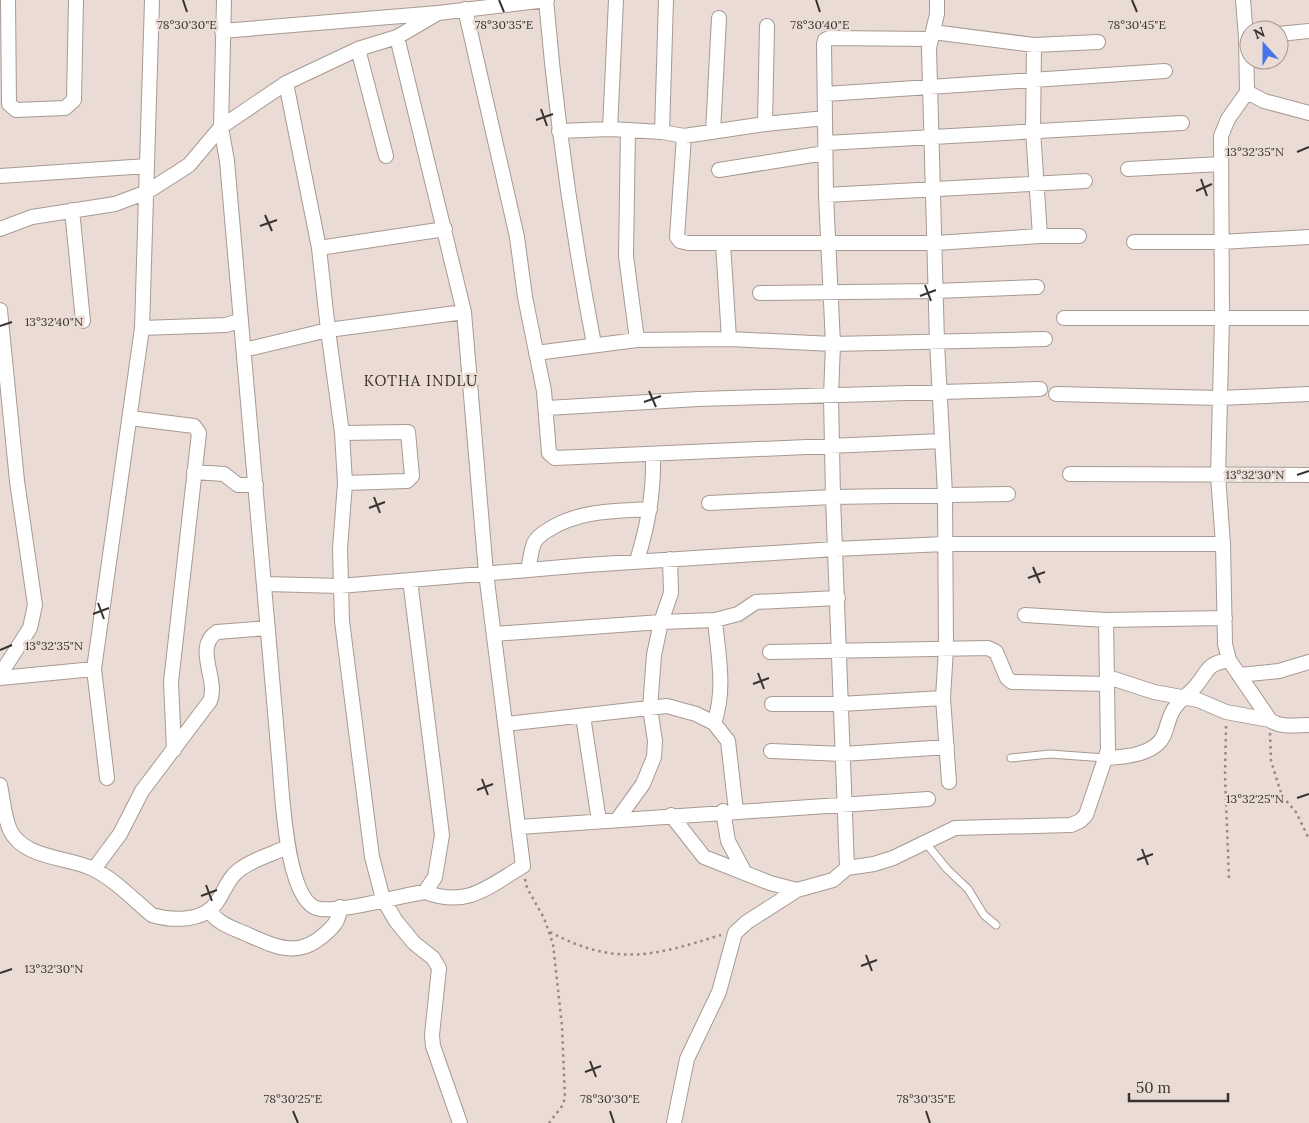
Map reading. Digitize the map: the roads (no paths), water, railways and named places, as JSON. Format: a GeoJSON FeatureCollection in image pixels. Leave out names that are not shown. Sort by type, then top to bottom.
{"type":"FeatureCollection","features":[{"type":"Feature","properties":{"kind":"street"},"geometry":{"type":"LineString","coordinates":[[8,0],[9,104],[16,110],[65,108],[74,100],[76,0]]}},
{"type":"Feature","properties":{"kind":"street"},"geometry":{"type":"LineString","coordinates":[[107,778],[94,669],[112,530],[142,328],[152,0]]}},
{"type":"Feature","properties":{"kind":"street"},"geometry":{"type":"LineString","coordinates":[[224,0],[221,127],[227,161],[288,847],[296,880],[305,901],[311,907],[320,909],[425,892],[440,898],[469,897],[523,866],[486,573],[472,387],[464,312],[397,37]]}},
{"type":"Feature","properties":{"kind":"street"},"geometry":{"type":"LineString","coordinates":[[222,31],[438,13],[489,3],[546,0],[559,131],[578,265],[594,344]]}},
{"type":"Feature","properties":{"kind":"street"},"geometry":{"type":"LineString","coordinates":[[610,130],[616,0]]}},
{"type":"Feature","properties":{"kind":"street"},"geometry":{"type":"LineString","coordinates":[[662,132],[666,0]]}},
{"type":"Feature","properties":{"kind":"street"},"geometry":{"type":"LineString","coordinates":[[937,0],[937,14],[931,35],[932,137],[937,342],[945,494],[946,648],[943,698],[949,782]]}},
{"type":"Feature","properties":{"kind":"street"},"geometry":{"type":"LineString","coordinates":[[1242,0],[1245,20]]}},
{"type":"Feature","properties":{"kind":"street"},"geometry":{"type":"LineString","coordinates":[[465,9],[517,237],[525,297],[547,408],[549,453],[555,458],[942,441]]}},
{"type":"Feature","properties":{"kind":"street"},"geometry":{"type":"LineString","coordinates":[[0,229],[32,216],[115,204],[147,192],[189,166],[221,127],[286,83],[358,48],[397,37],[438,13]]}},
{"type":"Feature","properties":{"kind":"street"},"geometry":{"type":"LineString","coordinates":[[713,132],[719,18]]}},
{"type":"Feature","properties":{"kind":"street"},"geometry":{"type":"LineString","coordinates":[[765,124],[767,26]]}},
{"type":"Feature","properties":{"kind":"street"},"geometry":{"type":"LineString","coordinates":[[1289,33],[1309,31]]}},
{"type":"Feature","properties":{"kind":"street"},"geometry":{"type":"LineString","coordinates":[[847,868],[833,497],[831,396],[833,344],[826,195],[825,40],[829,38],[931,35],[1034,45],[1098,42]]}},
{"type":"Feature","properties":{"kind":"street"},"geometry":{"type":"LineString","coordinates":[[1034,45],[1033,130],[1040,236]]}},
{"type":"Feature","properties":{"kind":"street"},"geometry":{"type":"LineString","coordinates":[[358,48],[386,156]]}},
{"type":"Feature","properties":{"kind":"street"},"geometry":{"type":"LineString","coordinates":[[1247,70],[1247,92],[1228,119],[1221,136],[1222,318],[1218,476],[1223,544],[1226,644],[1229,660],[1272,721]]}},
{"type":"Feature","properties":{"kind":"street"},"geometry":{"type":"LineString","coordinates":[[826,94],[1034,82],[1165,71]]}},
{"type":"Feature","properties":{"kind":"street"},"geometry":{"type":"LineString","coordinates":[[286,83],[320,248],[328,330],[342,433],[345,483],[341,518],[340,586],[346,664],[372,857],[383,899],[405,933],[433,958],[439,968],[432,1036],[433,1046],[460,1123]]}},
{"type":"Feature","properties":{"kind":"street"},"geometry":{"type":"LineString","coordinates":[[1247,92],[1264,102],[1309,113]]}},
{"type":"Feature","properties":{"kind":"street"},"geometry":{"type":"LineString","coordinates":[[559,131],[628,130],[662,132],[684,136],[765,124],[825,118]]}},
{"type":"Feature","properties":{"kind":"street"},"geometry":{"type":"LineString","coordinates":[[719,170],[826,148],[932,137],[1182,123]]}},
{"type":"Feature","properties":{"kind":"street"},"geometry":{"type":"LineString","coordinates":[[628,130],[626,256],[637,340]]}},
{"type":"Feature","properties":{"kind":"street"},"geometry":{"type":"LineString","coordinates":[[684,136],[677,237],[680,241],[688,243],[936,243],[1040,236],[1079,236]]}},
{"type":"Feature","properties":{"kind":"street"},"geometry":{"type":"LineString","coordinates":[[1128,168],[1221,164]]}},
{"type":"Feature","properties":{"kind":"street"},"geometry":{"type":"LineString","coordinates":[[0,176],[147,166]]}},
{"type":"Feature","properties":{"kind":"street"},"geometry":{"type":"LineString","coordinates":[[826,195],[1085,181]]}},
{"type":"Feature","properties":{"kind":"street"},"geometry":{"type":"LineString","coordinates":[[72,210],[83,321]]}},
{"type":"Feature","properties":{"kind":"street"},"geometry":{"type":"LineString","coordinates":[[320,248],[445,229]]}},
{"type":"Feature","properties":{"kind":"street"},"geometry":{"type":"LineString","coordinates":[[1134,242],[1221,242],[1309,237]]}},
{"type":"Feature","properties":{"kind":"street"},"geometry":{"type":"LineString","coordinates":[[723,243],[729,339]]}},
{"type":"Feature","properties":{"kind":"street"},"geometry":{"type":"LineString","coordinates":[[760,294],[936,292],[1037,286]]}},
{"type":"Feature","properties":{"kind":"street"},"geometry":{"type":"LineString","coordinates":[[0,310],[17,481],[35,605],[30,628],[0,676]]}},
{"type":"Feature","properties":{"kind":"street"},"geometry":{"type":"LineString","coordinates":[[244,350],[328,330],[464,312]]}},
{"type":"Feature","properties":{"kind":"street"},"geometry":{"type":"LineString","coordinates":[[1064,318],[1309,318]]}},
{"type":"Feature","properties":{"kind":"street"},"geometry":{"type":"LineString","coordinates":[[142,328],[226,325],[241,320]]}},
{"type":"Feature","properties":{"kind":"street"},"geometry":{"type":"LineString","coordinates":[[536,353],[594,344],[637,340],[729,339],[833,344],[1045,339]]}},
{"type":"Feature","properties":{"kind":"street"},"geometry":{"type":"LineString","coordinates":[[547,408],[698,399],[939,393],[1040,388]]}},
{"type":"Feature","properties":{"kind":"street"},"geometry":{"type":"LineString","coordinates":[[1056,394],[1219,398],[1309,394]]}},
{"type":"Feature","properties":{"kind":"street"},"geometry":{"type":"LineString","coordinates":[[130,418],[194,426],[199,433],[171,682],[174,750]]}},
{"type":"Feature","properties":{"kind":"street"},"geometry":{"type":"LineString","coordinates":[[342,433],[408,432],[412,476],[407,481],[345,483]]}},
{"type":"Feature","properties":{"kind":"street"},"geometry":{"type":"LineString","coordinates":[[637,562],[648,525],[654,487],[653,454]]}},
{"type":"Feature","properties":{"kind":"street"},"geometry":{"type":"LineString","coordinates":[[194,472],[224,474],[238,485],[256,485]]}},
{"type":"Feature","properties":{"kind":"street"},"geometry":{"type":"LineString","coordinates":[[1070,474],[1309,476]]}},
{"type":"Feature","properties":{"kind":"street"},"geometry":{"type":"LineString","coordinates":[[709,503],[833,497],[1008,494]]}},
{"type":"Feature","properties":{"kind":"street"},"geometry":{"type":"LineString","coordinates":[[528,570],[534,543],[541,535],[557,524],[572,517],[595,512],[650,509]]}},
{"type":"Feature","properties":{"kind":"street"},"geometry":{"type":"LineString","coordinates":[[266,584],[340,586],[637,562],[944,544],[1223,544]]}},
{"type":"Feature","properties":{"kind":"street"},"geometry":{"type":"LineString","coordinates":[[617,820],[643,784],[654,757],[655,741],[650,708],[654,655],[661,622],[671,593],[670,560]]}},
{"type":"Feature","properties":{"kind":"street"},"geometry":{"type":"LineString","coordinates":[[410,580],[442,835],[435,876],[425,892]]}},
{"type":"Feature","properties":{"kind":"street"},"geometry":{"type":"LineString","coordinates":[[494,634],[715,620],[738,614],[756,602],[838,598]]}},
{"type":"Feature","properties":{"kind":"street"},"geometry":{"type":"LineString","coordinates":[[1024,615],[1106,620],[1225,618]]}},
{"type":"Feature","properties":{"kind":"street"},"geometry":{"type":"LineString","coordinates":[[714,723],[719,710],[721,689],[715,620]]}},
{"type":"Feature","properties":{"kind":"street"},"geometry":{"type":"LineString","coordinates":[[674,1123],[687,1059],[720,992],[739,929],[797,890],[833,880],[847,868],[886,860],[955,828],[1071,825],[1080,821],[1086,815],[1108,750],[1106,620]]}},
{"type":"Feature","properties":{"kind":"street"},"geometry":{"type":"LineString","coordinates":[[94,869],[120,834],[142,791],[210,701],[214,693],[207,664],[210,636],[217,632],[268,628]]}},
{"type":"Feature","properties":{"kind":"street"},"geometry":{"type":"LineString","coordinates":[[770,652],[840,652],[946,648],[994,650],[1007,678],[1012,682],[1108,680],[1154,692],[1185,697],[1226,712],[1272,721],[1309,725]]}},
{"type":"Feature","properties":{"kind":"street"},"geometry":{"type":"LineString","coordinates":[[1106,758],[1126,757],[1158,744],[1164,736],[1171,714],[1196,686],[1209,666],[1229,660]]}},
{"type":"Feature","properties":{"kind":"street"},"geometry":{"type":"LineString","coordinates":[[1239,675],[1279,671],[1309,662]]}},
{"type":"Feature","properties":{"kind":"street"},"geometry":{"type":"LineString","coordinates":[[0,676],[94,669]]}},
{"type":"Feature","properties":{"kind":"street"},"geometry":{"type":"LineString","coordinates":[[772,704],[840,704],[943,698]]}},
{"type":"Feature","properties":{"kind":"street"},"geometry":{"type":"LineString","coordinates":[[506,724],[667,706],[681,709],[714,723],[728,740],[728,841],[745,873]]}},
{"type":"Feature","properties":{"kind":"street"},"geometry":{"type":"LineString","coordinates":[[583,716],[599,821]]}},
{"type":"Feature","properties":{"kind":"street"},"geometry":{"type":"LineString","coordinates":[[771,751],[843,754],[947,747]]}},
{"type":"Feature","properties":{"kind":"street"},"geometry":{"type":"LineString","coordinates":[[0,785],[10,830],[19,842],[31,850],[94,869],[152,915],[174,919],[200,916],[216,905],[233,875],[239,870],[249,863],[288,847]]}},
{"type":"Feature","properties":{"kind":"street"},"geometry":{"type":"LineString","coordinates":[[519,827],[729,811],[928,799]]}},
{"type":"Feature","properties":{"kind":"street"},"geometry":{"type":"LineString","coordinates":[[671,815],[704,857],[797,890]]}},
{"type":"Feature","properties":{"kind":"street"},"geometry":{"type":"LineString","coordinates":[[209,911],[220,923],[275,947],[287,949],[308,946],[320,939],[336,923],[340,907]]}},
{"type":"Feature","properties":{"kind":"lane"},"geometry":{"type":"LineString","coordinates":[[1011,758],[1050,754],[1106,758]]}},
{"type":"Feature","properties":{"kind":"lane"},"geometry":{"type":"LineString","coordinates":[[925,842],[947,869],[968,888],[984,915],[996,925]]}},
{"type":"Feature","properties":{"kind":"district","name":"KOTHA INDLU"},"geometry":{"type":"Point","coordinates":[421,381]}}]}
